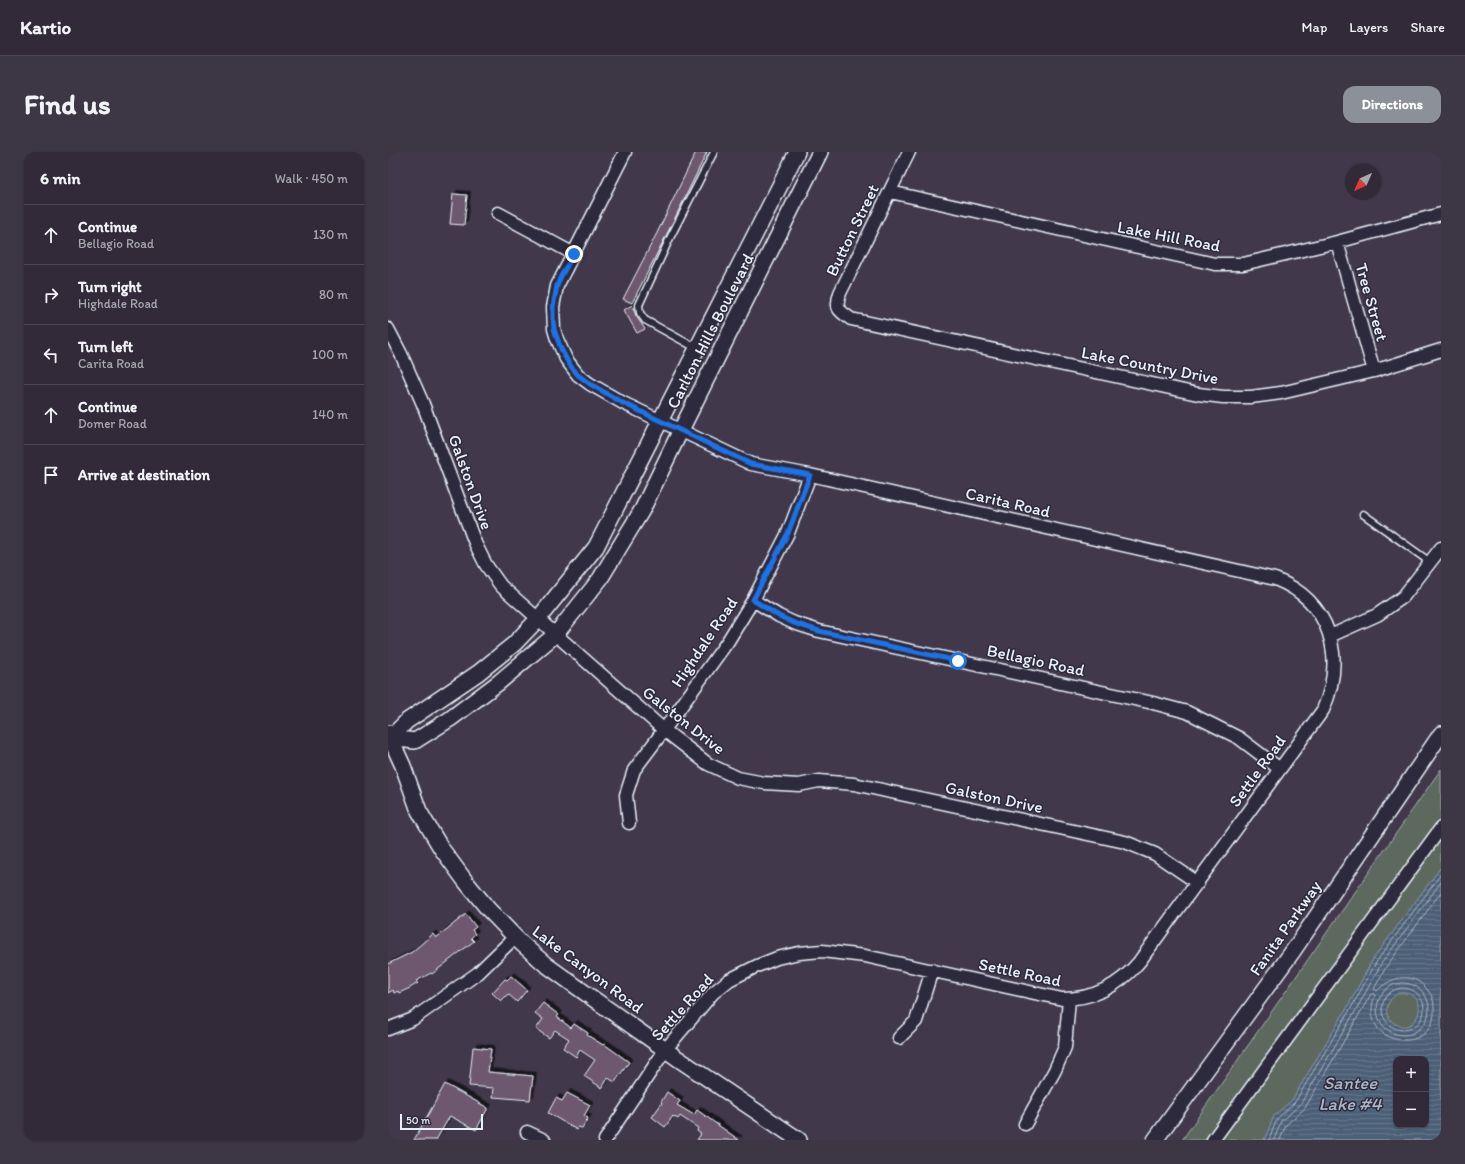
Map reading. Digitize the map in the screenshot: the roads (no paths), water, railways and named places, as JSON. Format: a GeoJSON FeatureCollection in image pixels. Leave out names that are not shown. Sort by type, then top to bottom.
{"type":"FeatureCollection","features":[{"type":"Feature","properties":{"kind":"street","name":"Carita Road"},"geometry":{"type":"LineString","coordinates":[[625,152],[574,254],[561,276],[554,297],[554,329],[561,349],[569,364],[578,375],[590,384],[623,403],[751,464],[810,475],[1274,579],[1294,588],[1312,603],[1323,620],[1330,636]]}},
{"type":"Feature","properties":{"kind":"street","name":"Carlton Hills Boulevard"},"geometry":{"type":"LineString","coordinates":[[389,737],[407,722],[478,673],[514,644],[538,619],[596,547],[796,152]]}},
{"type":"Feature","properties":{"kind":"street","name":"Carlton Hills Boulevard"},"geometry":{"type":"LineString","coordinates":[[389,737],[415,742],[450,719],[498,683],[556,634],[600,579],[642,510],[820,152]]}},
{"type":"Feature","properties":{"kind":"street","name":"Button Street"},"geometry":{"type":"LineString","coordinates":[[851,319],[840,312],[837,304],[840,293],[909,152]]}},
{"type":"Feature","properties":{"kind":"street","name":"Lake Hill Road"},"geometry":{"type":"LineString","coordinates":[[890,192],[1215,264],[1243,264],[1337,242],[1441,214]]}},
{"type":"Feature","properties":{"kind":"street"},"geometry":{"type":"LineString","coordinates":[[498,214],[574,254]]}},
{"type":"Feature","properties":{"kind":"street","name":"Tree Street"},"geometry":{"type":"LineString","coordinates":[[1337,242],[1374,370]]}},
{"type":"Feature","properties":{"kind":"street","name":"Lake Country Drive"},"geometry":{"type":"LineString","coordinates":[[851,319],[1198,394],[1216,396],[1251,397],[1282,393],[1374,370],[1441,350]]}},
{"type":"Feature","properties":{"kind":"street","name":"Galston Drive"},"geometry":{"type":"LineString","coordinates":[[388,329],[424,404],[480,554],[492,574],[501,586],[664,730],[708,764],[738,778],[764,783],[799,785],[819,781],[854,784],[1125,842],[1155,854],[1198,883]]}},
{"type":"Feature","properties":{"kind":"street","name":"Highdale Road"},"geometry":{"type":"LineString","coordinates":[[629,823],[626,795],[634,770],[728,641],[753,600],[788,533],[810,475]]}},
{"type":"Feature","properties":{"kind":"street"},"geometry":{"type":"LineString","coordinates":[[1330,636],[1377,615],[1402,596],[1441,548]]}},
{"type":"Feature","properties":{"kind":"street","name":"Bellagio Road"},"geometry":{"type":"LineString","coordinates":[[753,600],[779,616],[794,623],[819,631],[1153,703],[1187,712],[1239,738],[1280,769]]}},
{"type":"Feature","properties":{"kind":"street","name":"Settle Road"},"geometry":{"type":"LineString","coordinates":[[605,1140],[665,1050],[713,993],[729,980],[777,958],[799,953],[831,951],[865,956],[932,970],[1054,998],[1070,999],[1092,995],[1114,986],[1132,971],[1198,883],[1322,710],[1327,700],[1332,679],[1333,652],[1330,636]]}},
{"type":"Feature","properties":{"kind":"street","name":"Fanita Parkway"},"geometry":{"type":"LineString","coordinates":[[1155,1140],[1293,951],[1441,734]]}},
{"type":"Feature","properties":{"kind":"street","name":"Lake Canyon Road"},"geometry":{"type":"LineString","coordinates":[[389,737],[403,766],[419,811],[441,848],[488,909],[515,937],[545,964],[665,1050],[799,1140]]}},
{"type":"Feature","properties":{"kind":"street"},"geometry":{"type":"LineString","coordinates":[[1213,1140],[1441,828]]}},
{"type":"Feature","properties":{"kind":"street"},"geometry":{"type":"LineString","coordinates":[[388,1029],[413,1019],[478,973],[515,937]]}},
{"type":"Feature","properties":{"kind":"street"},"geometry":{"type":"LineString","coordinates":[[899,1038],[916,1021],[932,970]]}},
{"type":"Feature","properties":{"kind":"street"},"geometry":{"type":"LineString","coordinates":[[1025,1124],[1055,1070],[1065,1047],[1070,999]]}},
{"type":"Feature","properties":{"kind":"street"},"geometry":{"type":"LineString","coordinates":[[527,1132],[544,1140]]}},
{"type":"Feature","properties":{"kind":"lane"},"geometry":{"type":"LineString","coordinates":[[697,348],[650,324],[642,317],[638,309],[640,299],[714,152]]}},
{"type":"Feature","properties":{"kind":"lane"},"geometry":{"type":"LineString","coordinates":[[1363,514],[1430,562]]}},
{"type":"Feature","properties":{"kind":"water","name":"Santee Lake #4"},"geometry":{"type":"Polygon","coordinates":[[[1441,867],[1441,1140],[1264,1140],[1274,1116],[1292,1100],[1348,1006],[1373,959],[1441,867]],[[1399,993],[1391,999],[1387,1007],[1387,1012],[1390,1020],[1394,1023],[1403,1026],[1410,1024],[1416,1019],[1419,1012],[1419,1005],[1416,998],[1409,994],[1399,993]]]}}]}
